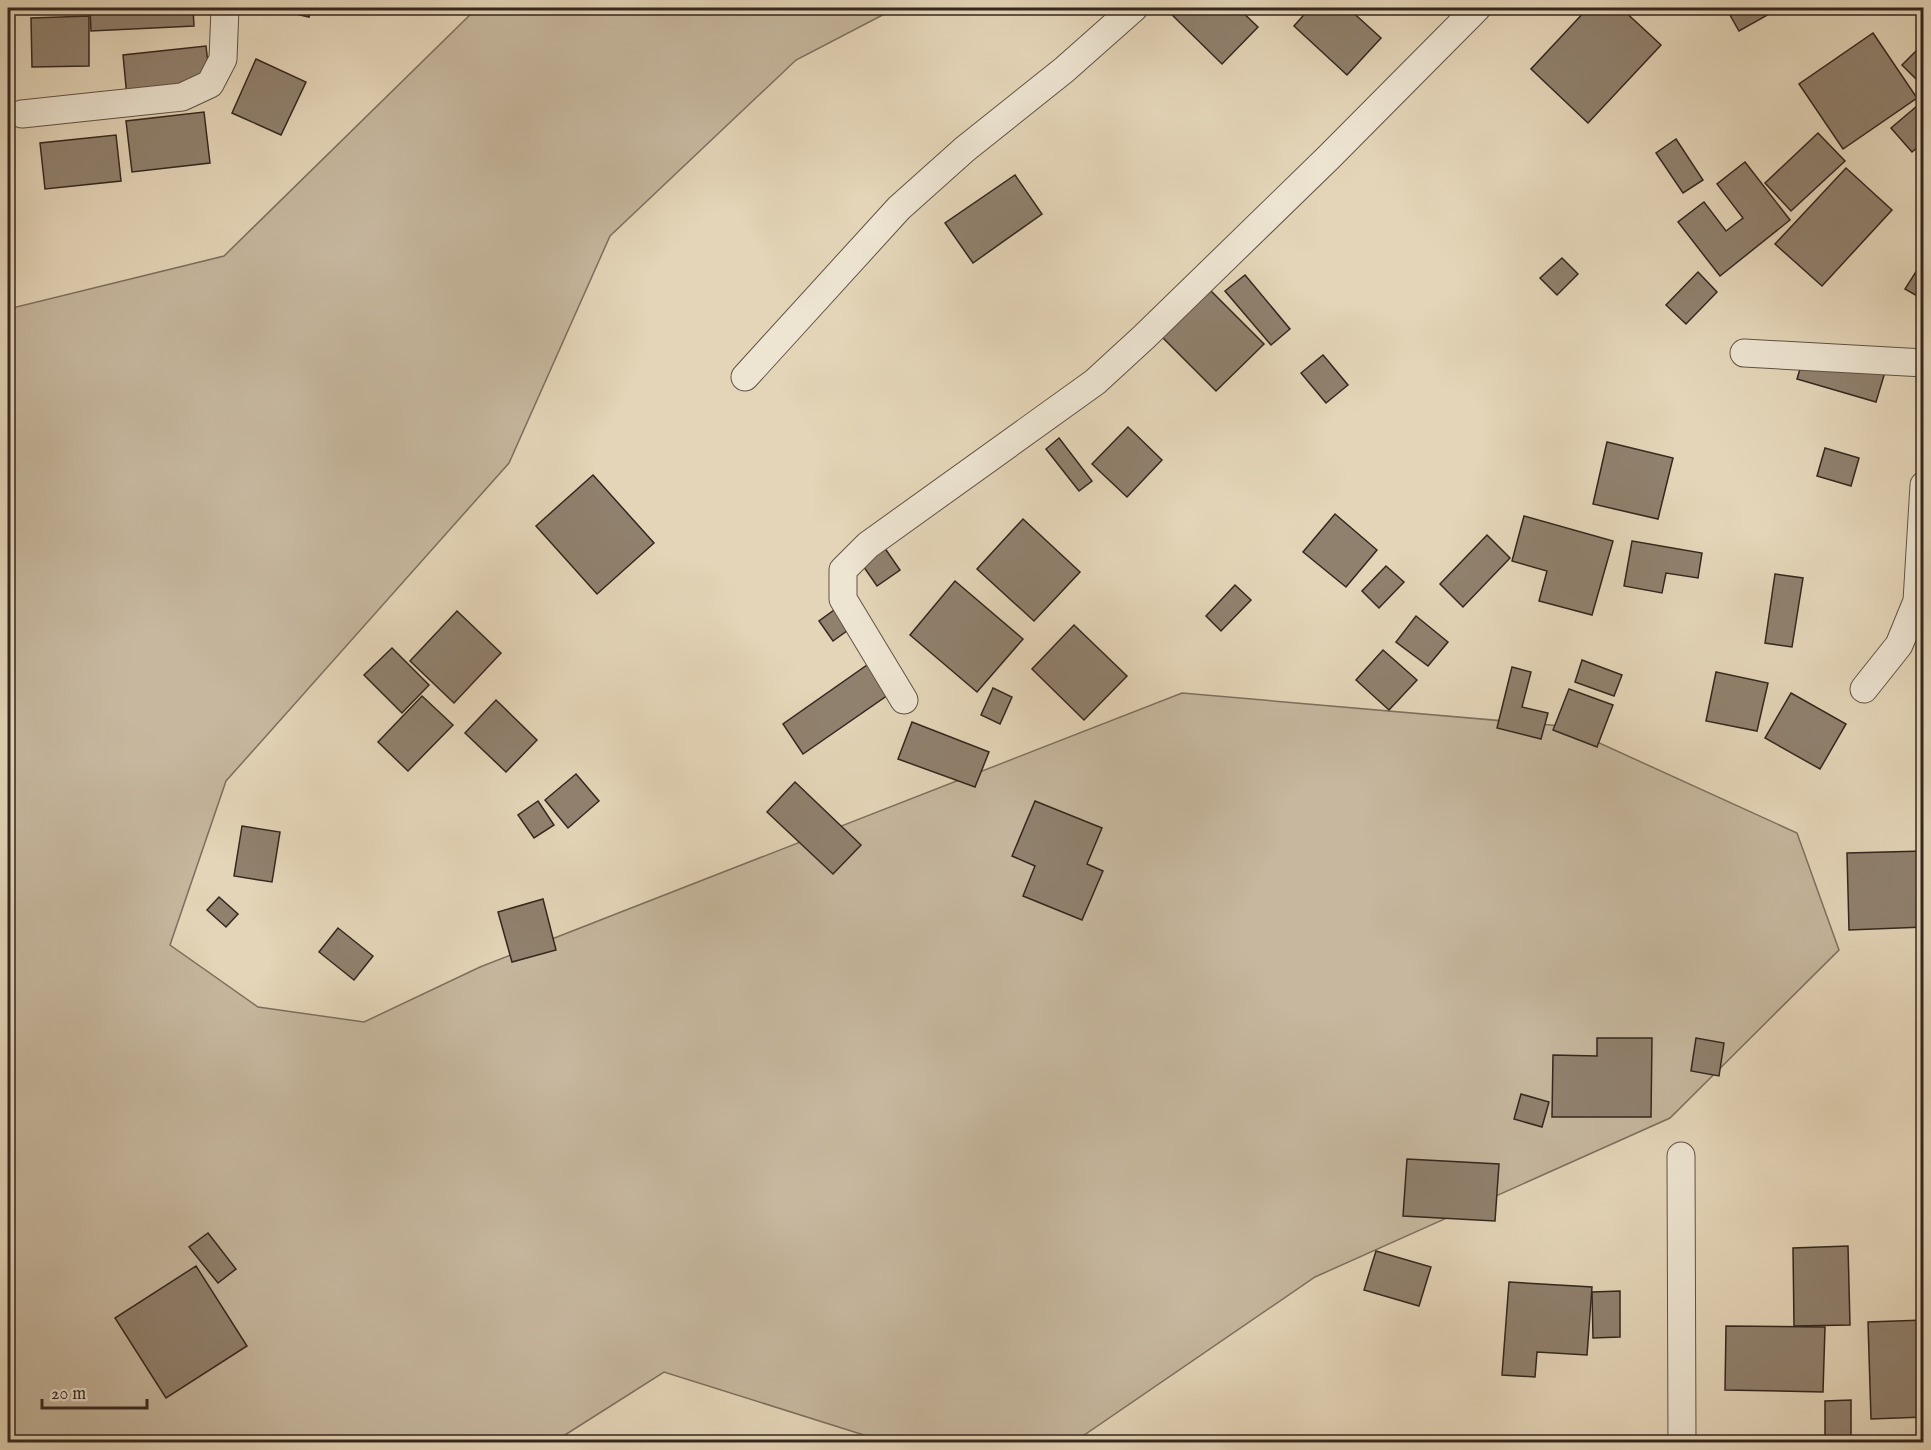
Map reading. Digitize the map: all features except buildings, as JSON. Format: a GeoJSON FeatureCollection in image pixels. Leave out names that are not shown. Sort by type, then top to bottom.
{"type":"FeatureCollection","features":[{"type":"Feature","properties":{"kind":"street"},"geometry":{"type":"LineString","coordinates":[[22,114],[182,98],[210,84],[223,59],[225,8]]}},
{"type":"Feature","properties":{"kind":"street"},"geometry":{"type":"LineString","coordinates":[[745,377],[899,208],[965,149],[1064,70],[1134,8]]}},
{"type":"Feature","properties":{"kind":"street"},"geometry":{"type":"LineString","coordinates":[[904,700],[843,599],[843,570],[868,545],[1095,382],[1144,337],[1478,8]]}},
{"type":"Feature","properties":{"kind":"street"},"geometry":{"type":"LineString","coordinates":[[1744,353],[1923,363]]}},
{"type":"Feature","properties":{"kind":"street"},"geometry":{"type":"LineString","coordinates":[[1864,689],[1899,645],[1917,602],[1923,485]]}},
{"type":"Feature","properties":{"kind":"street"},"geometry":{"type":"LineString","coordinates":[[1681,1156],[1682,1443]]}},
{"type":"Feature","properties":{"kind":"shaded area"},"geometry":{"type":"Polygon","coordinates":[[[477,8],[896,8],[796,60],[610,236],[509,463],[226,781],[170,945],[258,1007],[364,1022],[480,967],[1182,693],[1562,726],[1797,833],[1839,950],[1670,1118],[1315,1277],[1074,1442],[886,1442],[664,1372],[557,1442],[8,1442],[8,309],[224,256],[477,8]]]}}]}
